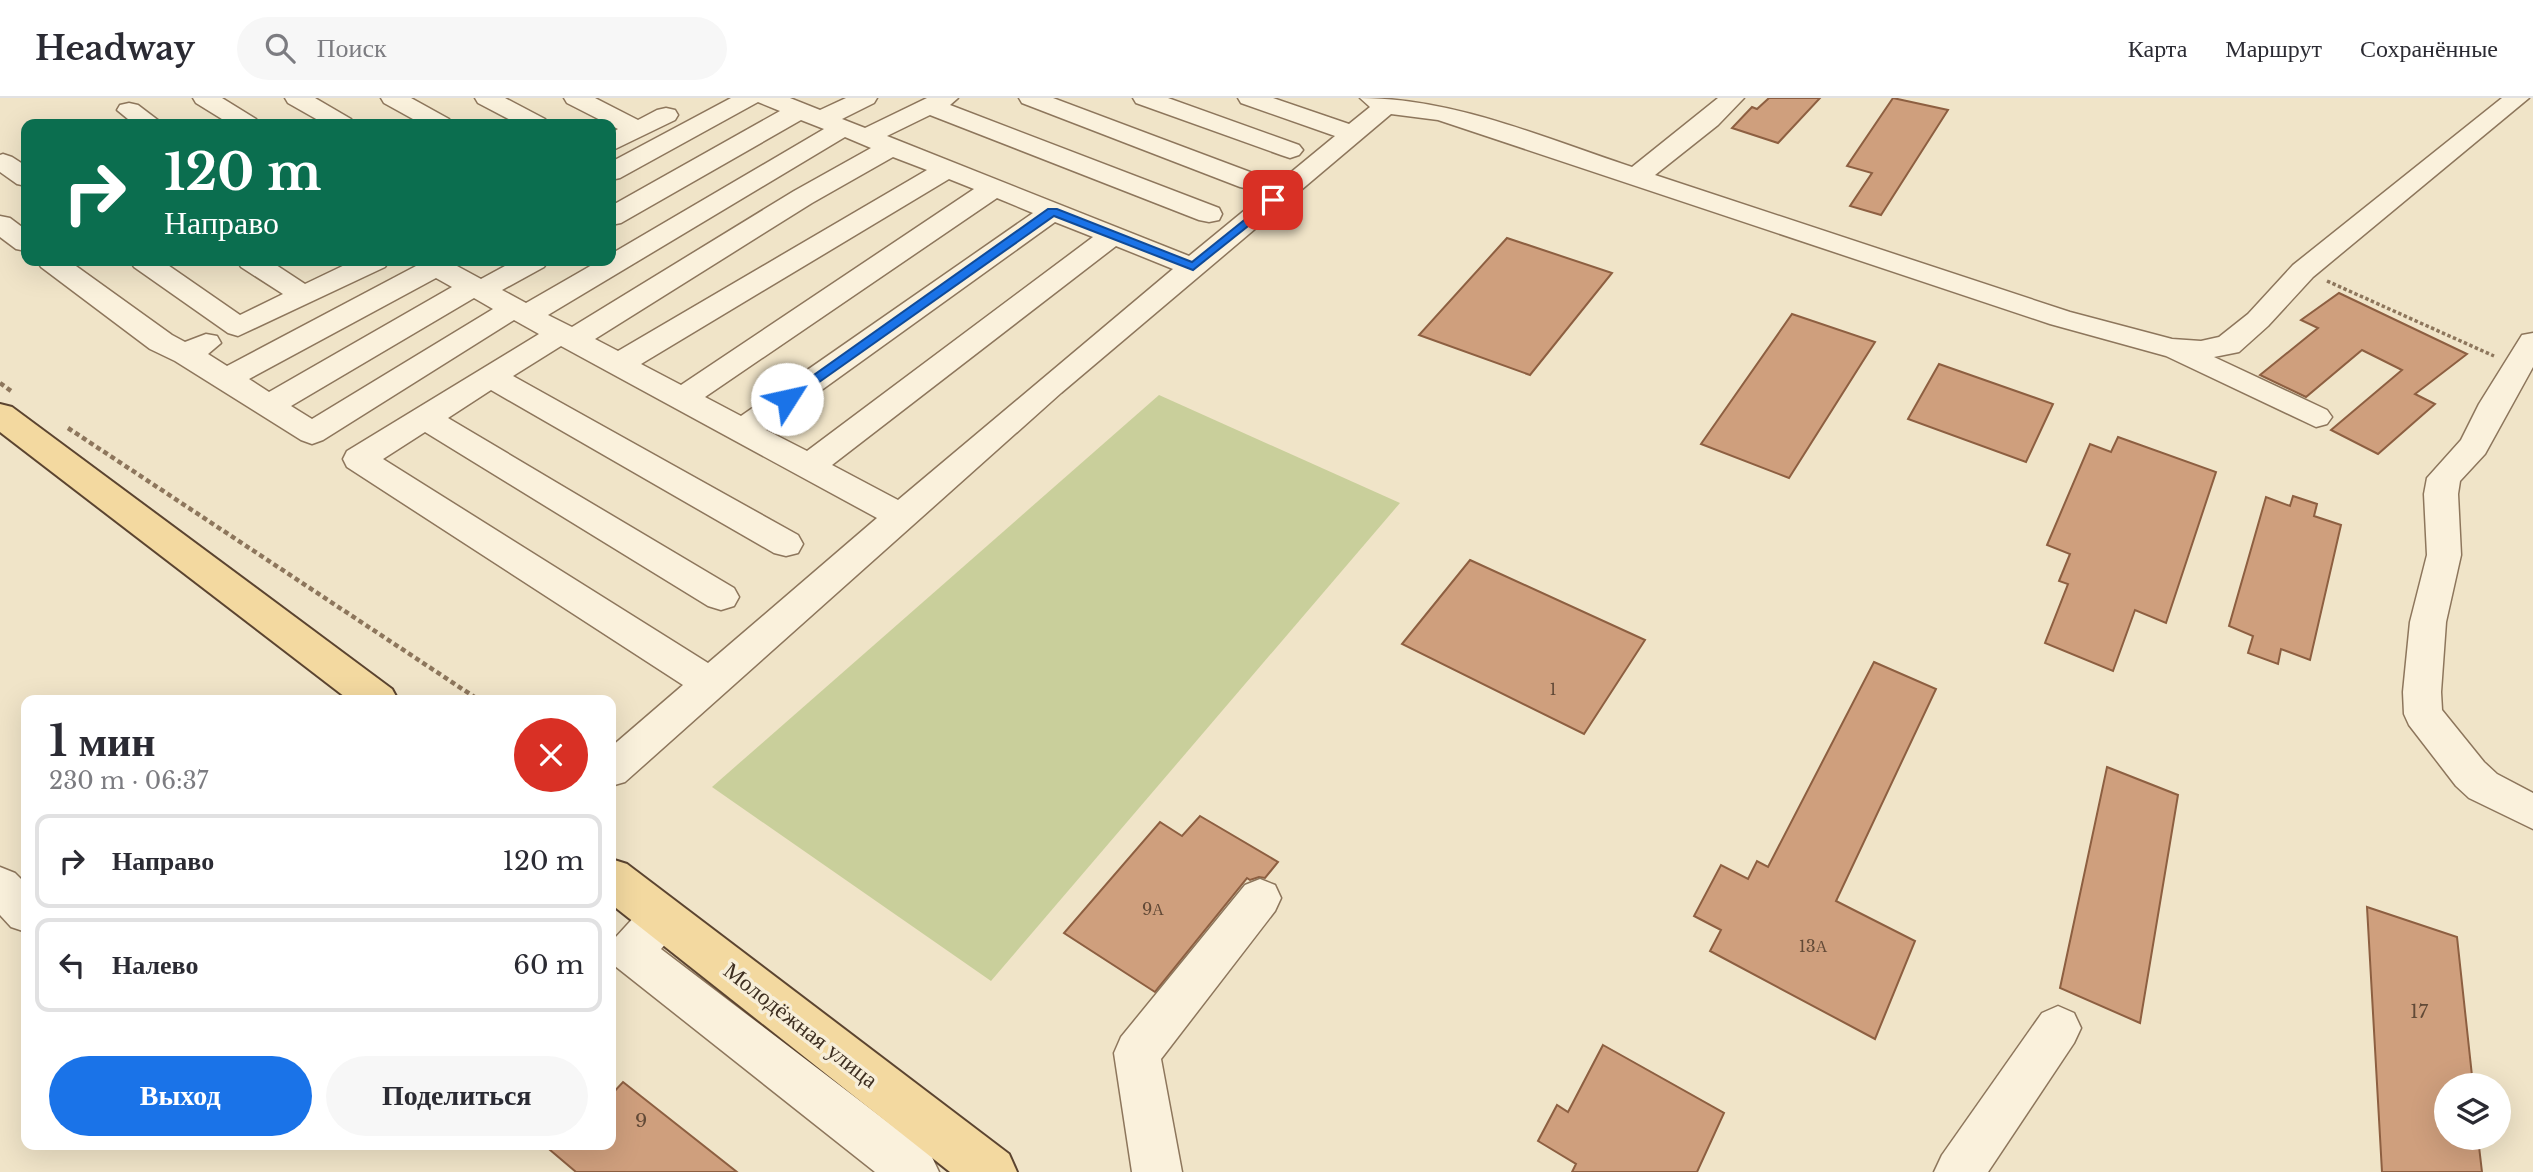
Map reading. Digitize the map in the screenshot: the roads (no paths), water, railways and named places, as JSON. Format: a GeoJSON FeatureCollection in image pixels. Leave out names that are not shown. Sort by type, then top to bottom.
{"type":"FeatureCollection","features":[{"type":"Feature","properties":{"kind":"main road"},"geometry":{"type":"LineString","coordinates":[[8,405],[372,695]]}},
{"type":"Feature","properties":{"kind":"main road","name":"Молодёжная улица"},"geometry":{"type":"LineString","coordinates":[[616,882],[991,1172]]}},
{"type":"Feature","properties":{"kind":"street"},"geometry":{"type":"LineString","coordinates":[[205,98],[239,119]]}},
{"type":"Feature","properties":{"kind":"street"},"geometry":{"type":"LineString","coordinates":[[297,98],[333,119]]}},
{"type":"Feature","properties":{"kind":"street"},"geometry":{"type":"LineString","coordinates":[[393,98],[431,119]]}},
{"type":"Feature","properties":{"kind":"street"},"geometry":{"type":"LineString","coordinates":[[487,98],[527,119]]}},
{"type":"Feature","properties":{"kind":"street"},"geometry":{"type":"LineString","coordinates":[[576,98],[637,130]]}},
{"type":"Feature","properties":{"kind":"street"},"geometry":{"type":"LineString","coordinates":[[616,170],[749,98]]}},
{"type":"Feature","properties":{"kind":"street"},"geometry":{"type":"LineString","coordinates":[[616,215],[819,117],[865,98]]}},
{"type":"Feature","properties":{"kind":"street"},"geometry":{"type":"LineString","coordinates":[[1031,98],[1250,181]]}},
{"type":"Feature","properties":{"kind":"street"},"geometry":{"type":"LineString","coordinates":[[1145,98],[1290,150]]}},
{"type":"Feature","properties":{"kind":"street"},"geometry":{"type":"LineString","coordinates":[[1250,98],[1353,134]]}},
{"type":"Feature","properties":{"kind":"street"},"geometry":{"type":"LineString","coordinates":[[1347,98],[1442,114],[2060,318],[2171,348],[2316,417]]}},
{"type":"Feature","properties":{"kind":"street"},"geometry":{"type":"LineString","coordinates":[[1635,178],[1709,120],[1732,98]]}},
{"type":"Feature","properties":{"kind":"street"},"geometry":{"type":"LineString","coordinates":[[2171,348],[2201,350],[2228,345],[2258,320],[2303,271],[2517,98]]}},
{"type":"Feature","properties":{"kind":"street"},"geometry":{"type":"LineString","coordinates":[[616,140],[684,101]]}},
{"type":"Feature","properties":{"kind":"street"},"geometry":{"type":"LineString","coordinates":[[616,250],[819,117],[937,102],[1209,214]]}},
{"type":"Feature","properties":{"kind":"street"},"geometry":{"type":"LineString","coordinates":[[616,765],[708,682],[901,516],[1353,134],[1380,105]]}},
{"type":"Feature","properties":{"kind":"street"},"geometry":{"type":"LineString","coordinates":[[129,110],[143,119]]}},
{"type":"Feature","properties":{"kind":"street"},"geometry":{"type":"LineString","coordinates":[[819,117],[1193,267]]}},
{"type":"Feature","properties":{"kind":"street"},"geometry":{"type":"LineString","coordinates":[[708,682],[359,459],[491,377],[567,336],[803,197],[819,117]]}},
{"type":"Feature","properties":{"kind":"street"},"geometry":{"type":"LineString","coordinates":[[3,162],[21,175]]}},
{"type":"Feature","properties":{"kind":"street"},"geometry":{"type":"LineString","coordinates":[[618,364],[948,169]]}},
{"type":"Feature","properties":{"kind":"street"},"geometry":{"type":"LineString","coordinates":[[682,398],[994,188]]}},
{"type":"Feature","properties":{"kind":"street"},"geometry":{"type":"LineString","coordinates":[[0,224],[21,239]]}},
{"type":"Feature","properties":{"kind":"street"},"geometry":{"type":"LineString","coordinates":[[808,466],[1113,235]]}},
{"type":"Feature","properties":{"kind":"street"},"geometry":{"type":"LineString","coordinates":[[58,266],[162,342],[186,354],[312,433],[521,312],[591,266]]}},
{"type":"Feature","properties":{"kind":"street"},"geometry":{"type":"LineString","coordinates":[[151,266],[238,327]]}},
{"type":"Feature","properties":{"kind":"street"},"geometry":{"type":"LineString","coordinates":[[258,266],[303,296]]}},
{"type":"Feature","properties":{"kind":"street"},"geometry":{"type":"LineString","coordinates":[[186,354],[360,266]]}},
{"type":"Feature","properties":{"kind":"street"},"geometry":{"type":"LineString","coordinates":[[226,379],[432,266]]}},
{"type":"Feature","properties":{"kind":"street"},"geometry":{"type":"LineString","coordinates":[[442,266],[521,312],[901,516]]}},
{"type":"Feature","properties":{"kind":"street"},"geometry":{"type":"LineString","coordinates":[[268,406],[478,288],[524,266]]}},
{"type":"Feature","properties":{"kind":"street"},"geometry":{"type":"LineString","coordinates":[[2525,354],[2474,446],[2444,478],[2441,494],[2444,555],[2428,622],[2423,715],[2470,775],[2483,786],[2533,812]]}},
{"type":"Feature","properties":{"kind":"street"},"geometry":{"type":"LineString","coordinates":[[491,377],[786,544]]}},
{"type":"Feature","properties":{"kind":"street"},"geometry":{"type":"LineString","coordinates":[[425,418],[721,597]]}},
{"type":"Feature","properties":{"kind":"street"},"geometry":{"type":"LineString","coordinates":[[0,886],[21,908]]}},
{"type":"Feature","properties":{"kind":"street"},"geometry":{"type":"LineString","coordinates":[[1157,1172],[1137,1054],[1260,898]]}},
{"type":"Feature","properties":{"kind":"street"},"geometry":{"type":"LineString","coordinates":[[662,917],[631,952],[914,1172]]}},
{"type":"Feature","properties":{"kind":"street"},"geometry":{"type":"LineString","coordinates":[[1959,1172],[2057,1028]]}},
{"type":"Feature","properties":{"kind":"lane"},"geometry":{"type":"LineString","coordinates":[[742,431],[1053,211]]}}]}
